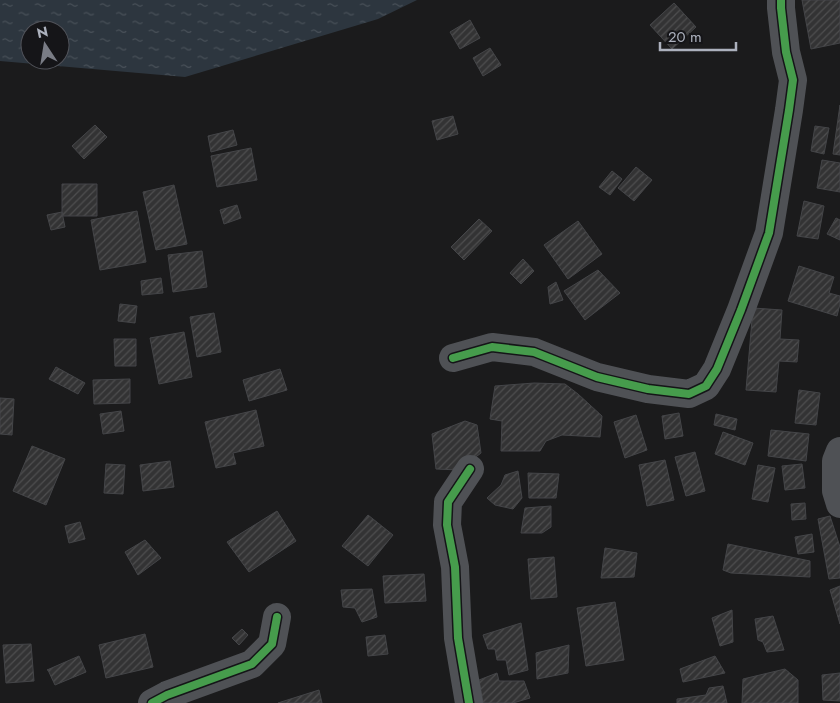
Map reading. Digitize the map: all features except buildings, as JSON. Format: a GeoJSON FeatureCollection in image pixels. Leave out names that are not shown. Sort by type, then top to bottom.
{"type":"FeatureCollection","features":[{"type":"Feature","properties":{"kind":"street"},"geometry":{"type":"LineString","coordinates":[[453,358],[492,347],[534,352],[597,377],[648,389],[689,394],[706,386],[717,368],[769,232],[793,80],[786,52],[781,0]]}},
{"type":"Feature","properties":{"kind":"street"},"geometry":{"type":"LineString","coordinates":[[840,451],[836,461],[836,491],[840,504]]}},
{"type":"Feature","properties":{"kind":"street"},"geometry":{"type":"LineString","coordinates":[[469,703],[458,638],[455,567],[447,525],[448,502],[470,469]]}},
{"type":"Feature","properties":{"kind":"street"},"geometry":{"type":"LineString","coordinates":[[152,703],[167,695],[252,664],[272,644],[276,617]]}},
{"type":"Feature","properties":{"kind":"water"},"geometry":{"type":"Polygon","coordinates":[[[0,0],[417,0],[378,19],[185,77],[70,67],[70,20],[20,20],[20,63],[0,61],[0,0]]]}},
{"type":"Feature","properties":{"kind":"cycle path"},"geometry":{"type":"LineString","coordinates":[[453,358],[492,347],[534,352],[597,377],[648,389],[689,394],[706,386],[717,369],[769,233],[793,80],[786,52],[781,0]]}},
{"type":"Feature","properties":{"kind":"cycle path"},"geometry":{"type":"LineString","coordinates":[[469,703],[458,638],[455,567],[447,525],[448,502],[470,469]]}},
{"type":"Feature","properties":{"kind":"cycle path"},"geometry":{"type":"LineString","coordinates":[[152,703],[167,695],[252,664],[272,644],[277,617]]}}]}
